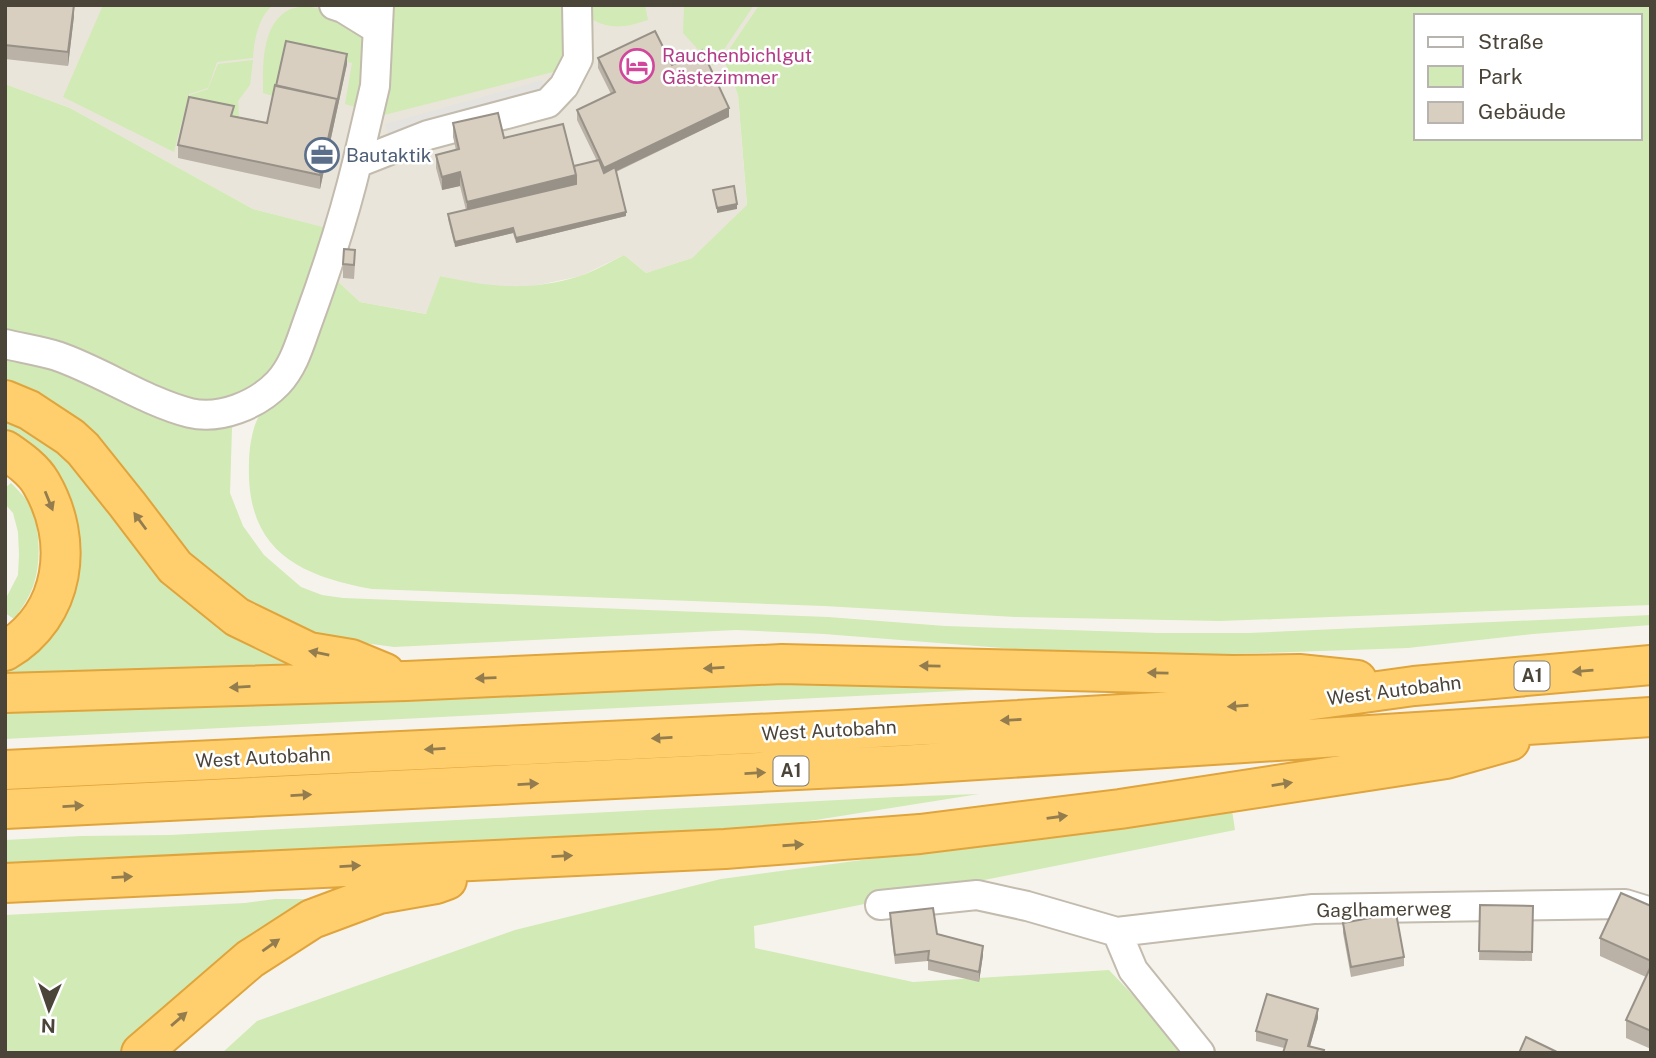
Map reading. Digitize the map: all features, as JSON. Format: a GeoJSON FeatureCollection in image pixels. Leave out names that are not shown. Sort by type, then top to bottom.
{"type":"FeatureCollection","features":[{"type":"Feature","properties":{"kind":"highway"},"geometry":{"type":"LineString","coordinates":[[5,400],[29,410],[70,437],[83,449],[175,567],[236,617],[309,652],[351,659],[407,681]]}},
{"type":"Feature","properties":{"kind":"highway"},"geometry":{"type":"LineString","coordinates":[[5,450],[41,481],[58,522],[62,547],[57,582],[41,617],[22,639],[5,651]]}},
{"type":"Feature","properties":{"kind":"highway"},"geometry":{"type":"LineString","coordinates":[[5,693],[407,681],[782,664],[1219,675],[1300,674],[1414,687]]}},
{"type":"Feature","properties":{"kind":"highway","name":"West Autobahn"},"geometry":{"type":"LineString","coordinates":[[5,770],[1176,711],[1307,701],[1414,687],[1651,666]]}},
{"type":"Feature","properties":{"kind":"highway","name":"West Autobahn"},"geometry":{"type":"LineString","coordinates":[[5,809],[913,765],[1651,717]]}},
{"type":"Feature","properties":{"kind":"highway"},"geometry":{"type":"LineString","coordinates":[[5,883],[789,845],[920,834],[1042,819],[1446,759],[1576,723]]}},
{"type":"Feature","properties":{"kind":"highway"},"geometry":{"type":"LineString","coordinates":[[141,1053],[250,959],[312,919],[379,894],[436,884],[494,860]]}},
{"type":"Feature","properties":{"kind":"street"},"geometry":{"type":"LineString","coordinates":[[5,344],[57,356],[191,413],[218,414],[239,408],[258,399],[278,383],[293,361],[320,291],[342,220],[375,86],[378,17],[334,5]]}},
{"type":"Feature","properties":{"kind":"street"},"geometry":{"type":"LineString","coordinates":[[357,163],[428,135],[548,103],[564,86],[578,59],[577,5]]}},
{"type":"Feature","properties":{"kind":"street","name":"Gaglhamerweg"},"geometry":{"type":"LineString","coordinates":[[880,905],[977,895],[1027,906],[1117,932],[1313,909],[1625,904],[1651,912]]}},
{"type":"Feature","properties":{"kind":"street"},"geometry":{"type":"LineString","coordinates":[[1117,932],[1133,970],[1200,1053]]}},
{"type":"Feature","properties":{"kind":"shaded area"},"geometry":{"type":"Polygon","coordinates":[[[5,5],[759,5],[723,58],[738,95],[747,206],[692,258],[646,273],[624,255],[581,276],[524,288],[479,285],[440,276],[427,314],[360,302],[332,276],[326,228],[253,209],[70,108],[5,84],[5,5]]]}},
{"type":"Feature","properties":{"kind":"shaded area"},"geometry":{"type":"Polygon","coordinates":[[[542,80],[547,98],[390,141],[385,124],[542,80]]]}},
{"type":"Feature","properties":{"kind":"green space"},"geometry":{"type":"Polygon","coordinates":[[[103,5],[273,5],[260,23],[253,58],[217,62],[208,88],[189,94],[174,152],[63,97],[103,5]]]}},
{"type":"Feature","properties":{"kind":"green space"},"geometry":{"type":"Polygon","coordinates":[[[390,5],[567,5],[568,46],[557,71],[384,115],[389,72],[390,5]]]}},
{"type":"Feature","properties":{"kind":"green space"},"geometry":{"type":"Polygon","coordinates":[[[590,5],[645,5],[648,20],[626,26],[607,25],[593,20],[590,5]]]}},
{"type":"Feature","properties":{"kind":"green space"},"geometry":{"type":"Polygon","coordinates":[[[684,5],[754,5],[713,66],[683,33],[684,5]]]}},
{"type":"Feature","properties":{"kind":"green space"},"geometry":{"type":"Polygon","coordinates":[[[759,5],[1651,5],[1651,605],[1220,621],[1015,617],[824,606],[372,589],[320,576],[281,553],[267,537],[256,517],[250,493],[251,439],[257,421],[270,405],[332,276],[360,302],[426,314],[440,276],[493,285],[526,286],[580,276],[624,255],[646,273],[692,258],[747,205],[738,95],[723,58],[759,5]]]}},
{"type":"Feature","properties":{"kind":"green space"},"geometry":{"type":"Polygon","coordinates":[[[306,6],[334,12],[365,33],[362,109],[345,104],[352,63],[286,50],[276,97],[263,93],[265,50],[271,28],[287,11],[306,6]]]}},
{"type":"Feature","properties":{"kind":"green space"},"geometry":{"type":"Polygon","coordinates":[[[253,60],[250,85],[238,101],[239,117],[187,108],[190,95],[208,89],[218,64],[253,60]]]}},
{"type":"Feature","properties":{"kind":"green space"},"geometry":{"type":"Polygon","coordinates":[[[5,84],[70,108],[253,209],[327,228],[290,341],[232,428],[230,493],[243,526],[264,555],[301,587],[322,595],[828,617],[945,626],[1158,633],[1249,633],[1651,615],[1651,625],[1533,634],[1408,648],[1144,655],[736,630],[394,647],[312,636],[230,595],[5,382],[5,84]]]}},
{"type":"Feature","properties":{"kind":"green space"},"geometry":{"type":"Polygon","coordinates":[[[5,416],[26,424],[309,665],[5,676],[5,669],[68,596],[5,440],[5,416]]]}},
{"type":"Feature","properties":{"kind":"green space"},"geometry":{"type":"Polygon","coordinates":[[[11,483],[33,512],[39,552],[33,585],[14,619],[5,613],[5,600],[18,575],[19,554],[18,532],[13,513],[5,504],[5,488],[11,483]]]}},
{"type":"Feature","properties":{"kind":"green space"},"geometry":{"type":"Polygon","coordinates":[[[828,682],[1015,688],[5,739],[5,707],[828,682]]]}},
{"type":"Feature","properties":{"kind":"green space"},"geometry":{"type":"Polygon","coordinates":[[[979,794],[784,825],[612,837],[5,865],[5,840],[170,835],[979,794]]]}},
{"type":"Feature","properties":{"kind":"green space"},"geometry":{"type":"Polygon","coordinates":[[[1232,810],[1235,830],[754,926],[755,948],[913,982],[1109,970],[1188,1053],[222,1053],[257,1021],[515,930],[721,879],[1232,810]]]}},
{"type":"Feature","properties":{"kind":"green space"},"geometry":{"type":"Polygon","coordinates":[[[307,899],[323,903],[227,959],[120,1053],[5,1053],[5,915],[245,903],[307,899]]]}},
{"type":"Feature","properties":{"kind":"building"},"geometry":{"type":"Polygon","coordinates":[[[5,5],[74,5],[68,52],[5,45],[5,5]]]}},
{"type":"Feature","properties":{"kind":"building"},"geometry":{"type":"Polygon","coordinates":[[[655,31],[672,65],[702,50],[729,108],[604,168],[577,110],[615,92],[598,58],[655,31]]]}},
{"type":"Feature","properties":{"kind":"building"},"geometry":{"type":"Polygon","coordinates":[[[286,41],[347,54],[337,103],[337,99],[276,86],[286,41]]]}},
{"type":"Feature","properties":{"kind":"building"},"geometry":{"type":"Polygon","coordinates":[[[275,85],[337,99],[320,175],[178,145],[189,97],[234,106],[231,116],[267,123],[275,85]]]}},
{"type":"Feature","properties":{"kind":"building"},"geometry":{"type":"Polygon","coordinates":[[[498,113],[504,138],[563,124],[576,175],[467,202],[460,172],[442,177],[436,155],[459,149],[453,123],[498,113]]]}},
{"type":"Feature","properties":{"kind":"building"},"geometry":{"type":"Polygon","coordinates":[[[599,160],[604,173],[615,167],[626,212],[516,238],[513,228],[455,242],[448,214],[576,184],[574,166],[599,160]]]}},
{"type":"Feature","properties":{"kind":"building"},"geometry":{"type":"Polygon","coordinates":[[[734,186],[737,204],[717,208],[713,190],[734,186]]]}},
{"type":"Feature","properties":{"kind":"building"},"geometry":{"type":"Polygon","coordinates":[[[344,249],[355,250],[354,265],[343,264],[344,249]]]}},
{"type":"Feature","properties":{"kind":"building"},"geometry":{"type":"Polygon","coordinates":[[[1621,893],[1651,906],[1651,961],[1600,938],[1621,893]]]}},
{"type":"Feature","properties":{"kind":"building"},"geometry":{"type":"Polygon","coordinates":[[[1480,905],[1533,906],[1532,952],[1479,951],[1480,905]]]}},
{"type":"Feature","properties":{"kind":"building"},"geometry":{"type":"Polygon","coordinates":[[[933,908],[937,934],[983,946],[979,972],[928,960],[929,951],[895,955],[890,913],[933,908]]]}},
{"type":"Feature","properties":{"kind":"building"},"geometry":{"type":"Polygon","coordinates":[[[1396,913],[1404,957],[1351,967],[1343,923],[1396,913]]]}},
{"type":"Feature","properties":{"kind":"building"},"geometry":{"type":"Polygon","coordinates":[[[1651,966],[1651,1031],[1626,1020],[1651,966]]]}},
{"type":"Feature","properties":{"kind":"building"},"geometry":{"type":"Polygon","coordinates":[[[1267,994],[1318,1009],[1308,1046],[1324,1050],[1323,1053],[1283,1053],[1287,1040],[1256,1031],[1267,994]]]}},
{"type":"Feature","properties":{"kind":"building"},"geometry":{"type":"Polygon","coordinates":[[[1526,1037],[1559,1053],[1519,1053],[1526,1037]]]}},
{"type":"Feature","properties":{"kind":"place","name":"Rauchenbichlgut Gästezimmer"},"geometry":{"type":"Point","coordinates":[637,66]}},
{"type":"Feature","properties":{"kind":"place","name":"Bautaktik"},"geometry":{"type":"Point","coordinates":[322,155]}}]}
